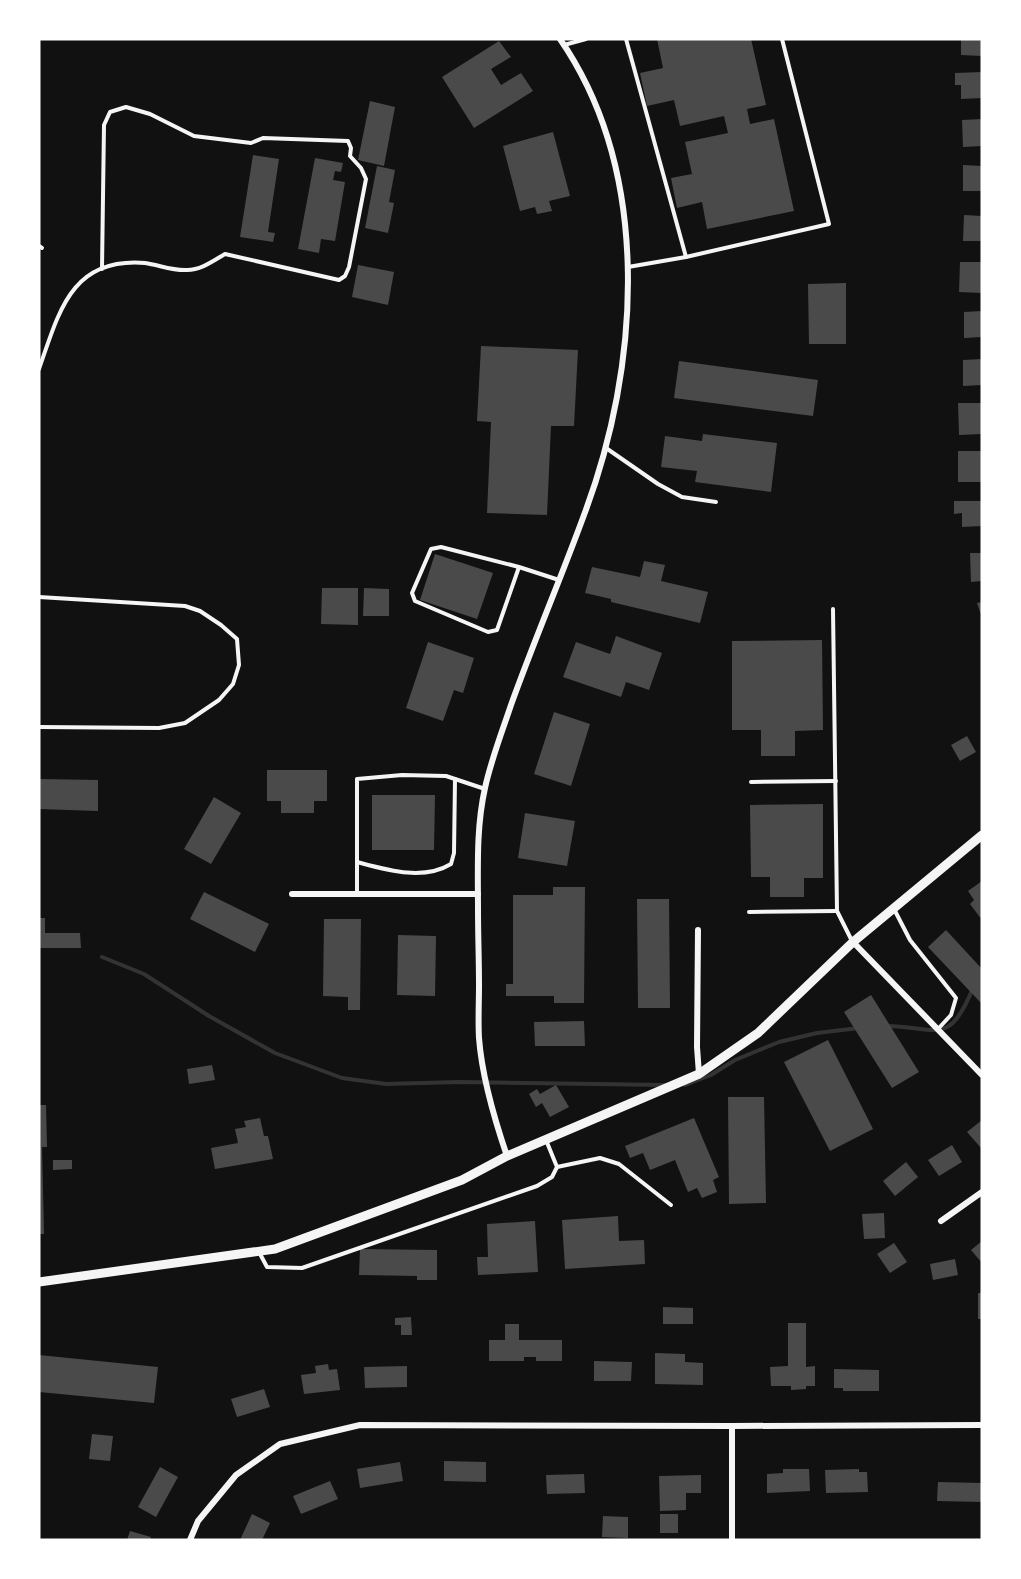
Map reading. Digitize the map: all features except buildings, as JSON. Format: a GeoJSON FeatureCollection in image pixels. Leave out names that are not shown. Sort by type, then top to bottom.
{"type":"FeatureCollection","features":[{"type":"Feature","properties":{"kind":"street"},"geometry":{"type":"LineString","coordinates":[[507,1156],[492,1107],[479,1037],[478,844],[484,789],[519,683],[586,512],[612,422],[626,325],[628,267],[626,224],[614,158],[604,124],[592,96],[562,42]]}},
{"type":"Feature","properties":{"kind":"street"},"geometry":{"type":"LineString","coordinates":[[39,1282],[274,1249],[462,1180],[507,1156],[699,1074],[758,1033],[853,942],[982,835]]}},
{"type":"Feature","properties":{"kind":"street"},"geometry":{"type":"LineString","coordinates":[[292,894],[478,894]]}},
{"type":"Feature","properties":{"kind":"street"},"geometry":{"type":"LineString","coordinates":[[698,930],[697,1047],[699,1074]]}},
{"type":"Feature","properties":{"kind":"street"},"geometry":{"type":"LineString","coordinates":[[853,942],[982,1075]]}},
{"type":"Feature","properties":{"kind":"street"},"geometry":{"type":"LineString","coordinates":[[941,1221],[982,1192]]}},
{"type":"Feature","properties":{"kind":"street"},"geometry":{"type":"LineString","coordinates":[[190,1540],[198,1521],[236,1475],[280,1444],[360,1425],[982,1425]]}},
{"type":"Feature","properties":{"kind":"street"},"geometry":{"type":"LineString","coordinates":[[732,1426],[732,1540]]}},
{"type":"Feature","properties":{"kind":"lane"},"geometry":{"type":"LineString","coordinates":[[562,42],[586,39]]}},
{"type":"Feature","properties":{"kind":"lane"},"geometry":{"type":"LineString","coordinates":[[626,39],[686,257]]}},
{"type":"Feature","properties":{"kind":"lane"},"geometry":{"type":"LineString","coordinates":[[628,267],[686,257],[829,224],[782,39]]}},
{"type":"Feature","properties":{"kind":"lane"},"geometry":{"type":"LineString","coordinates":[[39,369],[54,326],[71,290],[82,279],[115,264],[144,263],[187,270],[205,266],[225,254],[339,280],[345,276],[349,267],[366,178],[361,168],[350,156],[351,148],[348,141],[263,138],[251,143],[194,136],[150,114],[126,107],[118,108],[110,112],[104,125],[102,269]]}},
{"type":"Feature","properties":{"kind":"lane"},"geometry":{"type":"LineString","coordinates":[[605,448],[658,484],[682,497],[716,502]]}},
{"type":"Feature","properties":{"kind":"lane"},"geometry":{"type":"LineString","coordinates":[[519,567],[497,630],[488,632],[415,601],[412,593],[431,549],[441,547],[519,567],[559,580]]}},
{"type":"Feature","properties":{"kind":"lane"},"geometry":{"type":"LineString","coordinates":[[39,597],[156,603],[184,606],[200,611],[237,639],[239,665],[233,684],[219,700],[185,723],[159,728],[39,727]]}},
{"type":"Feature","properties":{"kind":"lane"},"geometry":{"type":"LineString","coordinates":[[833,609],[837,911],[853,942]]}},
{"type":"Feature","properties":{"kind":"lane"},"geometry":{"type":"LineString","coordinates":[[357,894],[357,778],[402,775],[446,776],[484,789]]}},
{"type":"Feature","properties":{"kind":"lane"},"geometry":{"type":"LineString","coordinates":[[357,862],[400,873],[441,870],[451,864],[454,853],[455,779]]}},
{"type":"Feature","properties":{"kind":"lane"},"geometry":{"type":"LineString","coordinates":[[751,782],[836,781]]}},
{"type":"Feature","properties":{"kind":"lane"},"geometry":{"type":"LineString","coordinates":[[894,908],[910,940],[956,998],[951,1015],[938,1029]]}},
{"type":"Feature","properties":{"kind":"lane"},"geometry":{"type":"LineString","coordinates":[[749,912],[837,911]]}},
{"type":"Feature","properties":{"kind":"lane"},"geometry":{"type":"LineString","coordinates":[[259,1251],[267,1267],[302,1268],[537,1186],[552,1178],[557,1167],[546,1140]]}},
{"type":"Feature","properties":{"kind":"lane"},"geometry":{"type":"LineString","coordinates":[[557,1167],[600,1158],[619,1164],[671,1205]]}},
{"type":"Feature","properties":{"kind":"waterway"},"geometry":{"type":"LineString","coordinates":[[102,957],[144,974],[209,1016],[275,1053],[342,1078],[386,1084],[459,1082],[666,1085]]}},
{"type":"Feature","properties":{"kind":"waterway"},"geometry":{"type":"LineString","coordinates":[[887,1026],[940,1030],[957,1019],[973,988]]}},
{"type":"Feature","properties":{"kind":"waterway"},"geometry":{"type":"LineString","coordinates":[[685,1085],[711,1075],[735,1060],[779,1042],[817,1033],[859,1028]]}}]}
